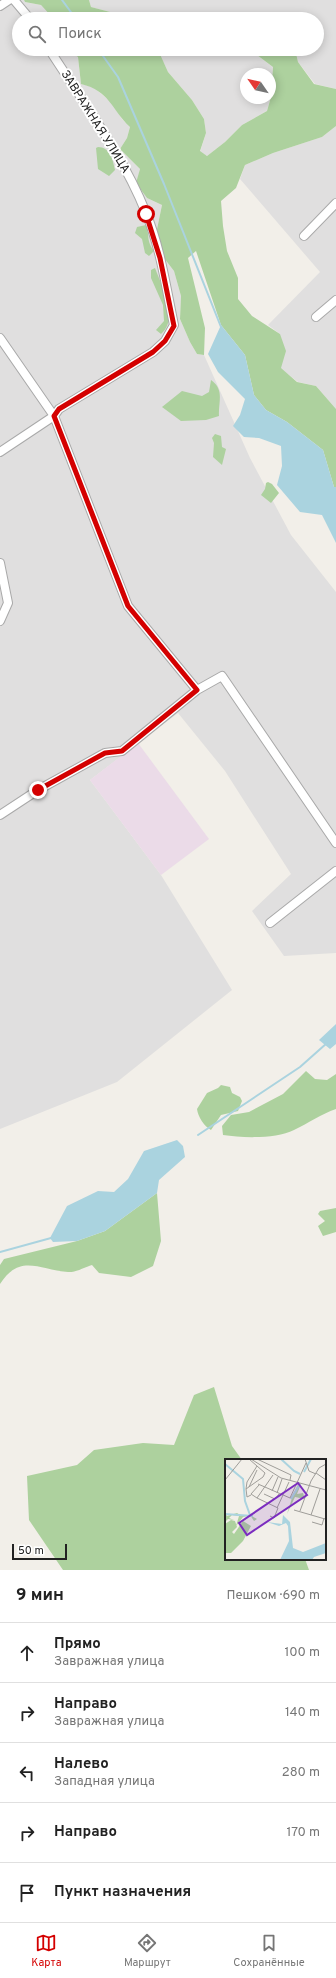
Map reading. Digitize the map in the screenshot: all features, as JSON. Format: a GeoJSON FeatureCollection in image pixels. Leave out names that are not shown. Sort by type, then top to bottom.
{"type":"FeatureCollection","features":[{"type":"Feature","properties":{"kind":"street"},"geometry":{"type":"LineString","coordinates":[[0,6],[9,0]]}},
{"type":"Feature","properties":{"kind":"street"},"geometry":{"type":"LineString","coordinates":[[14,0],[24,12]]}},
{"type":"Feature","properties":{"kind":"street","name":"ЗАВРАЖНАЯ УЛИЦА"},"geometry":{"type":"LineString","coordinates":[[54,56],[122,162],[146,214],[160,258],[174,326],[165,341],[153,352],[59,409],[54,416]]}},
{"type":"Feature","properties":{"kind":"street"},"geometry":{"type":"LineString","coordinates":[[304,236],[336,203]]}},
{"type":"Feature","properties":{"kind":"street"},"geometry":{"type":"LineString","coordinates":[[316,317],[336,300]]}},
{"type":"Feature","properties":{"kind":"street"},"geometry":{"type":"LineString","coordinates":[[0,338],[54,416],[128,606],[197,690]]}},
{"type":"Feature","properties":{"kind":"street"},"geometry":{"type":"LineString","coordinates":[[0,452],[54,416]]}},
{"type":"Feature","properties":{"kind":"street"},"geometry":{"type":"LineString","coordinates":[[0,563],[8,603],[0,621]]}},
{"type":"Feature","properties":{"kind":"street"},"geometry":{"type":"LineString","coordinates":[[0,815],[38,790],[105,753],[122,751],[197,690],[222,676],[336,843]]}},
{"type":"Feature","properties":{"kind":"street"},"geometry":{"type":"LineString","coordinates":[[270,923],[336,871]]}},
{"type":"Feature","properties":{"kind":"shaded area"},"geometry":{"type":"Polygon","coordinates":[[[0,0],[24,0],[25,2],[41,5],[47,12],[12,12],[12,56],[76,56],[78,57],[81,84],[93,87],[111,102],[122,119],[130,127],[127,138],[120,149],[140,169],[137,183],[147,198],[162,205],[156,234],[164,258],[174,271],[181,296],[180,319],[190,342],[197,354],[204,355],[250,458],[291,535],[336,592],[336,953],[284,956],[252,911],[291,874],[225,771],[178,713],[90,780],[161,875],[232,990],[117,1082],[0,1129],[0,0]]]}},
{"type":"Feature","properties":{"kind":"shaded area"},"geometry":{"type":"Polygon","coordinates":[[[89,0],[336,0],[336,89],[315,84],[298,62],[297,56],[324,56],[324,12],[110,12],[91,7],[89,0]]]}},
{"type":"Feature","properties":{"kind":"shaded area"},"geometry":{"type":"Polygon","coordinates":[[[160,56],[258,56],[273,67],[240,68],[240,104],[269,104],[267,111],[242,125],[225,142],[207,156],[200,152],[206,133],[204,119],[192,100],[168,72],[160,56]]]}},
{"type":"Feature","properties":{"kind":"shaded area"},"geometry":{"type":"Polygon","coordinates":[[[336,126],[336,409],[316,386],[298,382],[280,368],[280,334],[268,325],[320,272],[240,179],[245,165],[273,153],[322,137],[336,126]]]}},
{"type":"Feature","properties":{"kind":"shaded area"},"geometry":{"type":"Polygon","coordinates":[[[138,743],[209,839],[161,875],[90,780],[138,743]]]}},
{"type":"Feature","properties":{"kind":"green space"},"geometry":{"type":"Polygon","coordinates":[[[24,0],[89,0],[91,7],[110,12],[47,12],[41,5],[25,2],[24,0]]]}},
{"type":"Feature","properties":{"kind":"green space"},"geometry":{"type":"Polygon","coordinates":[[[76,56],[161,56],[168,72],[192,100],[204,119],[206,133],[200,151],[207,156],[225,142],[242,125],[267,111],[269,104],[276,104],[276,68],[273,68],[258,56],[297,56],[298,62],[314,84],[336,89],[336,126],[322,137],[273,153],[245,165],[236,188],[221,201],[227,251],[238,278],[238,299],[252,316],[280,334],[286,351],[281,368],[297,382],[316,386],[336,409],[336,487],[334,487],[323,450],[287,422],[266,410],[254,395],[245,355],[221,325],[196,251],[188,258],[205,328],[204,355],[197,354],[180,319],[181,296],[174,271],[164,258],[156,234],[162,205],[147,198],[136,183],[140,169],[120,149],[127,138],[130,127],[104,96],[91,87],[81,84],[78,57],[76,56]]]}},
{"type":"Feature","properties":{"kind":"green space"},"geometry":{"type":"Polygon","coordinates":[[[98,147],[105,149],[112,158],[115,170],[109,176],[98,169],[96,148],[98,147]]]}},
{"type":"Feature","properties":{"kind":"green space"},"geometry":{"type":"Polygon","coordinates":[[[146,225],[149,241],[154,251],[149,256],[145,253],[142,239],[135,233],[137,227],[146,225]]]}},
{"type":"Feature","properties":{"kind":"green space"},"geometry":{"type":"Polygon","coordinates":[[[155,268],[165,293],[169,312],[169,320],[166,328],[161,334],[156,330],[164,321],[163,305],[151,278],[151,270],[155,268]]]}},
{"type":"Feature","properties":{"kind":"green space"},"geometry":{"type":"Polygon","coordinates":[[[211,380],[218,388],[220,396],[219,416],[206,420],[181,421],[162,407],[182,391],[202,396],[209,392],[211,380]]]}},
{"type":"Feature","properties":{"kind":"green space"},"geometry":{"type":"Polygon","coordinates":[[[215,434],[221,436],[222,447],[226,449],[222,465],[213,457],[214,443],[212,438],[215,434]]]}},
{"type":"Feature","properties":{"kind":"green space"},"geometry":{"type":"Polygon","coordinates":[[[268,482],[272,484],[279,493],[271,503],[261,495],[265,489],[266,483],[268,482]]]}},
{"type":"Feature","properties":{"kind":"green space"},"geometry":{"type":"Polygon","coordinates":[[[306,1071],[315,1079],[327,1080],[336,1074],[336,1109],[325,1113],[287,1133],[250,1137],[223,1135],[222,1126],[231,1115],[249,1112],[283,1094],[306,1071]]]}},
{"type":"Feature","properties":{"kind":"green space"},"geometry":{"type":"Polygon","coordinates":[[[221,1085],[230,1087],[232,1093],[240,1097],[242,1101],[238,1111],[221,1115],[211,1130],[202,1121],[197,1109],[207,1093],[221,1085]]]}},
{"type":"Feature","properties":{"kind":"green space"},"geometry":{"type":"Polygon","coordinates":[[[157,1193],[161,1241],[153,1266],[131,1277],[99,1273],[92,1265],[71,1272],[23,1266],[15,1269],[7,1275],[0,1284],[0,1265],[4,1259],[77,1241],[105,1231],[157,1193]]]}},
{"type":"Feature","properties":{"kind":"green space"},"geometry":{"type":"Polygon","coordinates":[[[336,1208],[336,1232],[323,1236],[318,1226],[325,1221],[318,1214],[320,1211],[336,1208]]]}},
{"type":"Feature","properties":{"kind":"green space"},"geometry":{"type":"Polygon","coordinates":[[[214,1387],[232,1446],[241,1459],[225,1459],[225,1560],[305,1560],[309,1570],[63,1570],[29,1520],[27,1476],[77,1465],[94,1450],[143,1443],[174,1445],[194,1395],[214,1387]]]}},
{"type":"Feature","properties":{"kind":"water"},"geometry":{"type":"Polygon","coordinates":[[[221,325],[245,355],[254,395],[266,410],[287,422],[323,450],[334,487],[336,487],[336,543],[322,515],[300,512],[277,485],[282,466],[281,446],[259,438],[244,437],[233,426],[240,415],[245,399],[218,372],[208,354],[221,325]]]}},
{"type":"Feature","properties":{"kind":"water"},"geometry":{"type":"Polygon","coordinates":[[[336,1024],[336,1044],[330,1049],[319,1040],[336,1024]]]}},
{"type":"Feature","properties":{"kind":"water"},"geometry":{"type":"Polygon","coordinates":[[[177,1140],[183,1146],[185,1157],[159,1180],[157,1193],[105,1231],[77,1241],[53,1242],[50,1238],[67,1206],[98,1191],[114,1192],[128,1179],[144,1151],[177,1140]]]}},
{"type":"Feature","properties":{"kind":"waterway"},"geometry":{"type":"LineString","coordinates":[[62,0],[71,12]]}},
{"type":"Feature","properties":{"kind":"waterway"},"geometry":{"type":"LineString","coordinates":[[103,56],[118,77],[164,184],[221,327]]}},
{"type":"Feature","properties":{"kind":"waterway"},"geometry":{"type":"LineString","coordinates":[[198,1135],[300,1067],[327,1043]]}},
{"type":"Feature","properties":{"kind":"waterway"},"geometry":{"type":"LineString","coordinates":[[0,1252],[51,1238]]}},
{"type":"Feature","properties":{"kind":"route"},"geometry":{"type":"LineString","coordinates":[[38,790],[105,753],[122,751],[197,690],[128,606],[54,416],[59,409],[153,352],[165,341],[174,326],[160,258],[146,214]]}}]}
